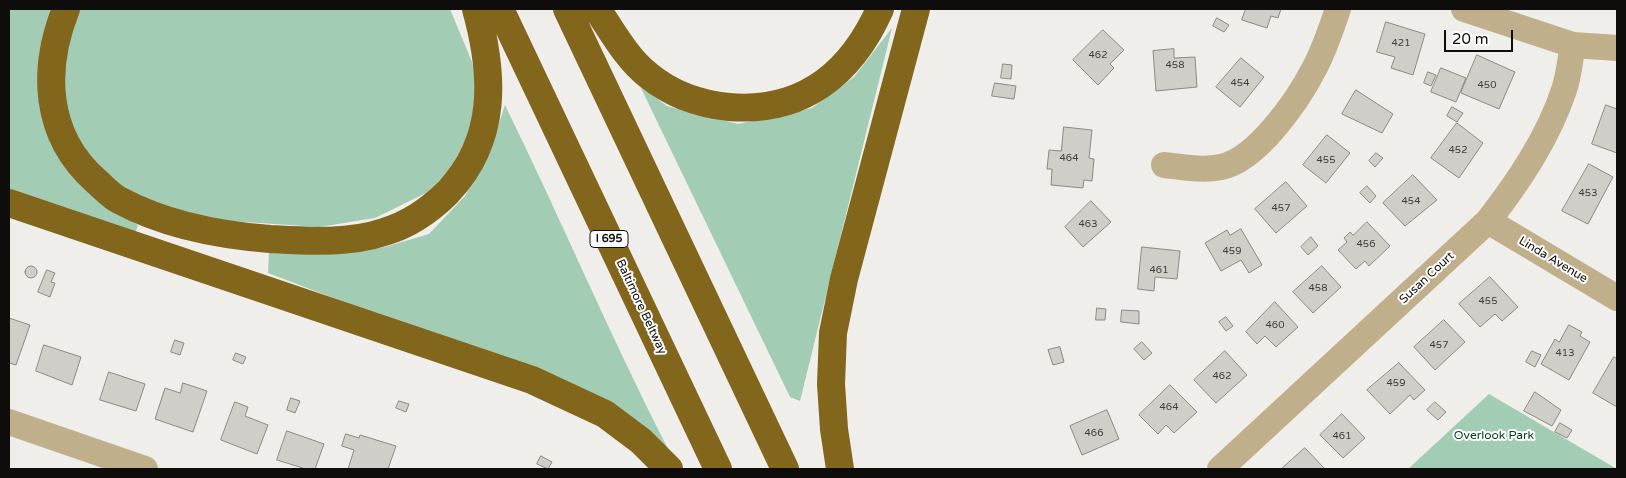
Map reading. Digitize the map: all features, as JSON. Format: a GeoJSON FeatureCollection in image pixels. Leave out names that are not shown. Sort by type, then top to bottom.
{"type":"FeatureCollection","features":[{"type":"Feature","properties":{"kind":"highway"},"geometry":{"type":"LineString","coordinates":[[66,9],[57,30],[50,62],[51,97],[61,133],[83,169],[117,200],[158,217],[209,231],[247,237],[300,240],[348,239],[384,232],[410,221],[436,204],[457,182],[476,154],[485,124],[489,89],[486,44],[476,9]]}},
{"type":"Feature","properties":{"kind":"highway","name":"Baltimore Beltway"},"geometry":{"type":"LineString","coordinates":[[500,9],[718,469]]}},
{"type":"Feature","properties":{"kind":"highway"},"geometry":{"type":"LineString","coordinates":[[567,9],[785,469]]}},
{"type":"Feature","properties":{"kind":"highway"},"geometry":{"type":"LineString","coordinates":[[597,9],[618,40],[647,75],[676,94],[715,105],[749,108],[782,104],[815,90],[844,66],[868,35],[880,9]]}},
{"type":"Feature","properties":{"kind":"highway"},"geometry":{"type":"LineString","coordinates":[[840,469],[834,429],[831,384],[833,333],[844,279],[916,9]]}},
{"type":"Feature","properties":{"kind":"highway"},"geometry":{"type":"LineString","coordinates":[[9,203],[532,380],[605,414],[641,441],[669,469]]}},
{"type":"Feature","properties":{"kind":"street"},"geometry":{"type":"LineString","coordinates":[[1164,165],[1193,168],[1222,167],[1246,156],[1292,105],[1315,69],[1338,9]]}},
{"type":"Feature","properties":{"kind":"street"},"geometry":{"type":"LineString","coordinates":[[1464,9],[1573,45],[1617,48]]}},
{"type":"Feature","properties":{"kind":"street","name":"Susan Court"},"geometry":{"type":"LineString","coordinates":[[1220,469],[1488,221],[1521,178],[1549,128],[1565,88],[1573,45]]}},
{"type":"Feature","properties":{"kind":"street","name":"Linda Avenue"},"geometry":{"type":"LineString","coordinates":[[1488,221],[1617,298]]}},
{"type":"Feature","properties":{"kind":"street"},"geometry":{"type":"LineString","coordinates":[[9,422],[145,469]]}},
{"type":"Feature","properties":{"kind":"green space"},"geometry":{"type":"Polygon","coordinates":[[[9,9],[54,9],[51,14],[38,70],[41,106],[84,188],[138,225],[135,234],[9,191],[9,9]]]}},
{"type":"Feature","properties":{"kind":"green space"},"geometry":{"type":"Polygon","coordinates":[[[76,9],[450,9],[472,62],[477,85],[474,114],[465,141],[450,170],[426,193],[375,218],[319,227],[215,220],[155,203],[101,175],[61,108],[59,79],[76,9]]]}},
{"type":"Feature","properties":{"kind":"green space"},"geometry":{"type":"Polygon","coordinates":[[[892,28],[800,401],[790,397],[640,86],[667,106],[738,124],[812,108],[854,77],[892,28]]]}},
{"type":"Feature","properties":{"kind":"green space"},"geometry":{"type":"Polygon","coordinates":[[[505,105],[626,364],[668,449],[370,312],[268,273],[269,252],[330,255],[385,247],[429,234],[465,196],[491,148],[505,105]]]}},
{"type":"Feature","properties":{"kind":"green space","name":"Overlook Park"},"geometry":{"type":"Polygon","coordinates":[[[1489,394],[1617,469],[1408,469],[1489,394]]]}},
{"type":"Feature","properties":{"kind":"building"},"geometry":{"type":"Polygon","coordinates":[[[1246,9],[1281,9],[1278,18],[1271,16],[1267,28],[1242,20],[1246,9]]]}},
{"type":"Feature","properties":{"kind":"building"},"geometry":{"type":"Polygon","coordinates":[[[1217,18],[1229,25],[1224,32],[1213,26],[1217,18]]]}},
{"type":"Feature","properties":{"kind":"building"},"geometry":{"type":"Polygon","coordinates":[[[1386,22],[1425,34],[1413,75],[1391,68],[1395,57],[1377,52],[1386,22]]]}},
{"type":"Feature","properties":{"kind":"building"},"geometry":{"type":"Polygon","coordinates":[[[1103,30],[1124,50],[1110,64],[1114,68],[1098,85],[1073,60],[1103,30]]]}},
{"type":"Feature","properties":{"kind":"building"},"geometry":{"type":"Polygon","coordinates":[[[1174,49],[1174,58],[1195,57],[1197,87],[1156,91],[1153,51],[1174,49]]]}},
{"type":"Feature","properties":{"kind":"building"},"geometry":{"type":"Polygon","coordinates":[[[1477,55],[1515,72],[1499,109],[1461,93],[1477,55]]]}},
{"type":"Feature","properties":{"kind":"building"},"geometry":{"type":"Polygon","coordinates":[[[1241,58],[1264,77],[1240,107],[1216,87],[1241,58]]]}},
{"type":"Feature","properties":{"kind":"building"},"geometry":{"type":"Polygon","coordinates":[[[1003,64],[1012,65],[1011,79],[1001,78],[1003,64]]]}},
{"type":"Feature","properties":{"kind":"building"},"geometry":{"type":"Polygon","coordinates":[[[1441,68],[1466,78],[1456,102],[1431,92],[1441,68]]]}},
{"type":"Feature","properties":{"kind":"building"},"geometry":{"type":"Polygon","coordinates":[[[1428,72],[1436,75],[1431,86],[1424,83],[1428,72]]]}},
{"type":"Feature","properties":{"kind":"building"},"geometry":{"type":"Polygon","coordinates":[[[995,83],[1016,86],[1014,99],[992,96],[995,83]]]}},
{"type":"Feature","properties":{"kind":"building"},"geometry":{"type":"Polygon","coordinates":[[[1356,90],[1393,114],[1382,133],[1342,114],[1356,90]]]}},
{"type":"Feature","properties":{"kind":"building"},"geometry":{"type":"Polygon","coordinates":[[[1606,105],[1617,109],[1617,153],[1592,144],[1606,105]]]}},
{"type":"Feature","properties":{"kind":"building"},"geometry":{"type":"Polygon","coordinates":[[[1452,107],[1463,113],[1457,122],[1447,116],[1452,107]]]}},
{"type":"Feature","properties":{"kind":"building"},"geometry":{"type":"Polygon","coordinates":[[[1457,123],[1483,143],[1459,178],[1431,158],[1457,123]]]}},
{"type":"Feature","properties":{"kind":"building"},"geometry":{"type":"Polygon","coordinates":[[[1064,127],[1092,130],[1089,158],[1094,159],[1092,181],[1084,180],[1083,188],[1051,185],[1052,169],[1047,169],[1049,150],[1061,151],[1064,127]]]}},
{"type":"Feature","properties":{"kind":"building"},"geometry":{"type":"Polygon","coordinates":[[[1327,135],[1350,153],[1326,183],[1303,165],[1327,135]]]}},
{"type":"Feature","properties":{"kind":"building"},"geometry":{"type":"Polygon","coordinates":[[[1376,153],[1383,158],[1375,167],[1369,161],[1376,153]]]}},
{"type":"Feature","properties":{"kind":"building"},"geometry":{"type":"Polygon","coordinates":[[[1589,164],[1613,177],[1588,224],[1562,211],[1589,164]]]}},
{"type":"Feature","properties":{"kind":"building"},"geometry":{"type":"Polygon","coordinates":[[[1413,175],[1437,200],[1405,226],[1383,203],[1413,175]]]}},
{"type":"Feature","properties":{"kind":"building"},"geometry":{"type":"Polygon","coordinates":[[[1286,182],[1307,206],[1276,233],[1255,209],[1286,182]]]}},
{"type":"Feature","properties":{"kind":"building"},"geometry":{"type":"Polygon","coordinates":[[[1367,186],[1376,196],[1370,203],[1360,193],[1367,186]]]}},
{"type":"Feature","properties":{"kind":"building"},"geometry":{"type":"Polygon","coordinates":[[[1091,201],[1111,222],[1083,247],[1065,227],[1091,201]]]}},
{"type":"Feature","properties":{"kind":"building"},"geometry":{"type":"Polygon","coordinates":[[[1367,222],[1390,246],[1369,266],[1365,261],[1356,269],[1338,250],[1347,242],[1344,238],[1350,232],[1353,235],[1367,222]]]}},
{"type":"Feature","properties":{"kind":"building"},"geometry":{"type":"Polygon","coordinates":[[[1241,229],[1262,265],[1249,273],[1241,260],[1221,271],[1205,243],[1227,230],[1230,235],[1241,229]]]}},
{"type":"Feature","properties":{"kind":"building"},"geometry":{"type":"Polygon","coordinates":[[[1311,237],[1318,246],[1308,255],[1301,247],[1311,237]]]}},
{"type":"Feature","properties":{"kind":"building"},"geometry":{"type":"Polygon","coordinates":[[[1142,247],[1180,251],[1177,279],[1155,277],[1154,291],[1138,289],[1142,247]]]}},
{"type":"Feature","properties":{"kind":"building"},"geometry":{"type":"Polygon","coordinates":[[[29,266],[33,266],[37,272],[33,278],[29,278],[25,274],[25,270],[29,266]]]}},
{"type":"Feature","properties":{"kind":"building"},"geometry":{"type":"Polygon","coordinates":[[[1322,266],[1341,287],[1313,313],[1293,292],[1322,266]]]}},
{"type":"Feature","properties":{"kind":"building"},"geometry":{"type":"Polygon","coordinates":[[[47,270],[55,273],[51,282],[55,283],[50,297],[38,292],[47,270]]]}},
{"type":"Feature","properties":{"kind":"building"},"geometry":{"type":"Polygon","coordinates":[[[1490,277],[1518,307],[1502,321],[1495,314],[1480,327],[1459,304],[1490,277]]]}},
{"type":"Feature","properties":{"kind":"building"},"geometry":{"type":"Polygon","coordinates":[[[1275,302],[1298,327],[1276,347],[1265,336],[1257,344],[1246,332],[1275,302]]]}},
{"type":"Feature","properties":{"kind":"building"},"geometry":{"type":"Polygon","coordinates":[[[1097,308],[1106,309],[1105,320],[1096,320],[1097,308]]]}},
{"type":"Feature","properties":{"kind":"building"},"geometry":{"type":"Polygon","coordinates":[[[1122,310],[1139,311],[1139,324],[1121,322],[1122,310]]]}},
{"type":"Feature","properties":{"kind":"building"},"geometry":{"type":"Polygon","coordinates":[[[1226,317],[1233,326],[1226,331],[1219,322],[1226,317]]]}},
{"type":"Feature","properties":{"kind":"building"},"geometry":{"type":"Polygon","coordinates":[[[9,318],[30,325],[16,365],[9,363],[9,318]]]}},
{"type":"Feature","properties":{"kind":"building"},"geometry":{"type":"Polygon","coordinates":[[[1444,320],[1465,342],[1435,370],[1414,347],[1444,320]]]}},
{"type":"Feature","properties":{"kind":"building"},"geometry":{"type":"Polygon","coordinates":[[[1569,325],[1582,332],[1580,336],[1590,342],[1569,380],[1541,364],[1555,339],[1559,342],[1569,325]]]}},
{"type":"Feature","properties":{"kind":"building"},"geometry":{"type":"Polygon","coordinates":[[[175,340],[184,343],[180,355],[171,352],[175,340]]]}},
{"type":"Feature","properties":{"kind":"building"},"geometry":{"type":"Polygon","coordinates":[[[1142,342],[1152,353],[1144,360],[1134,349],[1142,342]]]}},
{"type":"Feature","properties":{"kind":"building"},"geometry":{"type":"Polygon","coordinates":[[[44,345],[81,357],[72,385],[36,371],[44,345]]]}},
{"type":"Feature","properties":{"kind":"building"},"geometry":{"type":"Polygon","coordinates":[[[1060,347],[1064,362],[1053,365],[1048,350],[1060,347]]]}},
{"type":"Feature","properties":{"kind":"building"},"geometry":{"type":"Polygon","coordinates":[[[1225,351],[1247,375],[1216,403],[1194,380],[1225,351]]]}},
{"type":"Feature","properties":{"kind":"building"},"geometry":{"type":"Polygon","coordinates":[[[1532,351],[1541,355],[1535,367],[1526,362],[1532,351]]]}},
{"type":"Feature","properties":{"kind":"building"},"geometry":{"type":"Polygon","coordinates":[[[236,353],[246,357],[243,364],[233,360],[236,353]]]}},
{"type":"Feature","properties":{"kind":"building"},"geometry":{"type":"Polygon","coordinates":[[[1614,357],[1617,359],[1617,407],[1593,393],[1614,357]]]}},
{"type":"Feature","properties":{"kind":"building"},"geometry":{"type":"Polygon","coordinates":[[[1399,363],[1425,390],[1414,400],[1410,395],[1390,414],[1367,390],[1399,363]]]}},
{"type":"Feature","properties":{"kind":"building"},"geometry":{"type":"Polygon","coordinates":[[[109,372],[145,384],[136,411],[100,400],[109,372]]]}},
{"type":"Feature","properties":{"kind":"building"},"geometry":{"type":"Polygon","coordinates":[[[183,383],[207,391],[193,432],[155,419],[165,388],[180,393],[183,383]]]}},
{"type":"Feature","properties":{"kind":"building"},"geometry":{"type":"Polygon","coordinates":[[[1170,385],[1197,412],[1174,433],[1166,425],[1158,434],[1139,415],[1170,385]]]}},
{"type":"Feature","properties":{"kind":"building"},"geometry":{"type":"Polygon","coordinates":[[[1535,392],[1561,410],[1552,426],[1524,411],[1535,392]]]}},
{"type":"Feature","properties":{"kind":"building"},"geometry":{"type":"Polygon","coordinates":[[[291,398],[300,401],[295,413],[287,410],[291,398]]]}},
{"type":"Feature","properties":{"kind":"building"},"geometry":{"type":"Polygon","coordinates":[[[399,401],[409,404],[406,412],[396,408],[399,401]]]}},
{"type":"Feature","properties":{"kind":"building"},"geometry":{"type":"Polygon","coordinates":[[[235,402],[248,407],[245,416],[268,425],[257,454],[221,440],[235,402]]]}},
{"type":"Feature","properties":{"kind":"building"},"geometry":{"type":"Polygon","coordinates":[[[1435,402],[1446,412],[1438,420],[1427,410],[1435,402]]]}},
{"type":"Feature","properties":{"kind":"building"},"geometry":{"type":"Polygon","coordinates":[[[1107,410],[1119,439],[1082,455],[1070,426],[1107,410]]]}},
{"type":"Feature","properties":{"kind":"building"},"geometry":{"type":"Polygon","coordinates":[[[1342,414],[1365,438],[1343,458],[1320,435],[1342,414]]]}},
{"type":"Feature","properties":{"kind":"building"},"geometry":{"type":"Polygon","coordinates":[[[1560,423],[1572,430],[1567,438],[1555,432],[1560,423]]]}},
{"type":"Feature","properties":{"kind":"building"},"geometry":{"type":"Polygon","coordinates":[[[287,431],[324,444],[315,469],[306,469],[277,460],[287,431]]]}},
{"type":"Feature","properties":{"kind":"building"},"geometry":{"type":"Polygon","coordinates":[[[346,434],[359,438],[360,435],[396,446],[388,469],[348,469],[354,450],[342,446],[346,434]]]}},
{"type":"Feature","properties":{"kind":"building"},"geometry":{"type":"Polygon","coordinates":[[[1305,448],[1325,469],[1281,469],[1291,460],[1305,448]]]}},
{"type":"Feature","properties":{"kind":"building"},"geometry":{"type":"Polygon","coordinates":[[[541,456],[552,462],[548,469],[537,464],[541,456]]]}}]}
